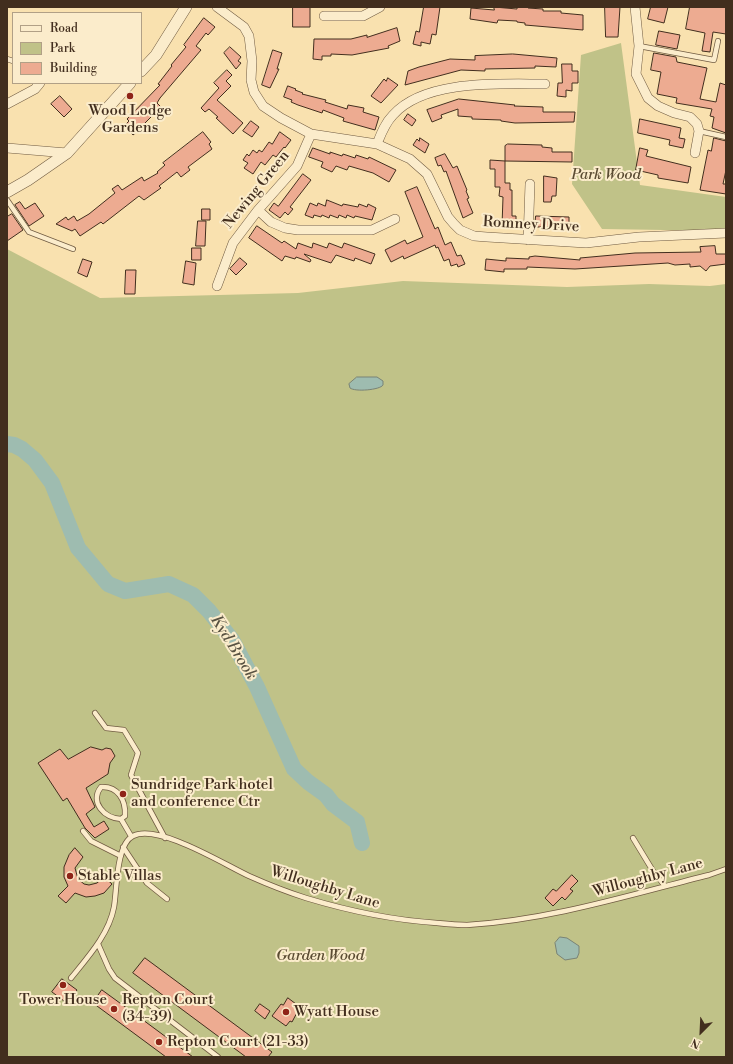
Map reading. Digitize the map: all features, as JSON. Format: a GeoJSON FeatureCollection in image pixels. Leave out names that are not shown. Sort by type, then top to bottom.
{"type":"FeatureCollection","features":[{"type":"Feature","properties":{"kind":"street"},"geometry":{"type":"LineString","coordinates":[[142,70],[156,55],[186,7]]}},
{"type":"Feature","properties":{"kind":"street","name":"Romney Drive"},"geometry":{"type":"LineString","coordinates":[[217,7],[244,27],[249,36],[252,61],[251,80],[254,92],[263,106],[281,118],[311,134],[377,144],[410,159],[427,174],[448,217],[460,230],[474,236],[586,242],[639,237],[726,233]]}},
{"type":"Feature","properties":{"kind":"street"},"geometry":{"type":"LineString","coordinates":[[324,16],[362,16],[380,7]]}},
{"type":"Feature","properties":{"kind":"street"},"geometry":{"type":"LineString","coordinates":[[635,7],[639,46],[636,74],[648,98],[658,106],[674,113],[690,117],[697,124],[699,131],[695,153]]}},
{"type":"Feature","properties":{"kind":"street"},"geometry":{"type":"LineString","coordinates":[[7,104],[35,89],[39,84]]}},
{"type":"Feature","properties":{"kind":"street"},"geometry":{"type":"LineString","coordinates":[[7,192],[28,180],[67,153],[129,84]]}},
{"type":"Feature","properties":{"kind":"street"},"geometry":{"type":"LineString","coordinates":[[377,144],[383,128],[392,115],[418,97],[446,89],[483,84],[545,84]]}},
{"type":"Feature","properties":{"kind":"street","name":"Newing Green"},"geometry":{"type":"LineString","coordinates":[[217,286],[233,243],[258,210],[297,166],[311,134]]}},
{"type":"Feature","properties":{"kind":"street"},"geometry":{"type":"LineString","coordinates":[[7,148],[67,153]]}},
{"type":"Feature","properties":{"kind":"street"},"geometry":{"type":"LineString","coordinates":[[528,240],[530,184]]}},
{"type":"Feature","properties":{"kind":"street"},"geometry":{"type":"LineString","coordinates":[[258,210],[272,222],[285,228],[298,230],[372,230],[395,219]]}},
{"type":"Feature","properties":{"kind":"lane"},"geometry":{"type":"LineString","coordinates":[[639,46],[714,60],[718,41]]}},
{"type":"Feature","properties":{"kind":"lane"},"geometry":{"type":"LineString","coordinates":[[699,131],[726,137]]}},
{"type":"Feature","properties":{"kind":"lane"},"geometry":{"type":"LineString","coordinates":[[7,200],[29,232],[73,249]]}},
{"type":"Feature","properties":{"kind":"lane"},"geometry":{"type":"LineString","coordinates":[[95,713],[106,728],[124,730],[138,753],[131,774],[165,838]]}},
{"type":"Feature","properties":{"kind":"lane"},"geometry":{"type":"LineString","coordinates":[[100,787],[106,787],[117,791],[122,799],[125,809],[125,816],[120,819],[113,819],[105,815],[99,806],[97,796],[100,787]]}},
{"type":"Feature","properties":{"kind":"lane"},"geometry":{"type":"LineString","coordinates":[[71,978],[98,944],[114,908],[123,847],[126,841],[132,836],[120,819]]}},
{"type":"Feature","properties":{"kind":"lane"},"geometry":{"type":"LineString","coordinates":[[83,831],[91,842],[121,856]]}},
{"type":"Feature","properties":{"kind":"lane","name":"Willoughby Lane"},"geometry":{"type":"LineString","coordinates":[[132,836],[140,833],[186,843],[221,863],[252,877],[305,897],[362,914],[405,921],[466,925],[550,916],[665,886],[726,868]]}},
{"type":"Feature","properties":{"kind":"lane"},"geometry":{"type":"LineString","coordinates":[[633,838],[653,871],[665,886]]}},
{"type":"Feature","properties":{"kind":"lane"},"geometry":{"type":"LineString","coordinates":[[123,847],[147,883],[167,899]]}},
{"type":"Feature","properties":{"kind":"lane"},"geometry":{"type":"LineString","coordinates":[[98,944],[109,969],[115,978],[218,1057]]}},
{"type":"Feature","properties":{"kind":"green space","name":"Park Wood"},"geometry":{"type":"Polygon","coordinates":[[[621,43],[640,185],[726,197],[726,231],[602,229],[572,184],[581,55],[621,43]]]}},
{"type":"Feature","properties":{"kind":"green space","name":"Garden Wood"},"geometry":{"type":"Polygon","coordinates":[[[7,249],[100,298],[298,293],[403,281],[567,287],[649,284],[710,286],[726,284],[726,1057],[7,1057],[7,249]]]}},
{"type":"Feature","properties":{"kind":"shaded area"},"geometry":{"type":"Polygon","coordinates":[[[357,377],[377,377],[383,381],[383,385],[381,387],[367,390],[350,388],[349,384],[357,377]]]}},
{"type":"Feature","properties":{"kind":"shaded area"},"geometry":{"type":"Polygon","coordinates":[[[560,937],[567,938],[579,946],[577,958],[565,960],[557,954],[555,943],[560,937]]]}},
{"type":"Feature","properties":{"kind":"building"},"geometry":{"type":"Polygon","coordinates":[[[293,7],[310,7],[310,27],[293,27],[293,7]]]}},
{"type":"Feature","properties":{"kind":"building"},"geometry":{"type":"Polygon","coordinates":[[[424,7],[440,7],[436,35],[432,34],[430,44],[421,42],[421,46],[413,44],[416,31],[419,32],[424,7]]]}},
{"type":"Feature","properties":{"kind":"building"},"geometry":{"type":"Polygon","coordinates":[[[494,7],[517,9],[517,7],[528,7],[543,9],[543,11],[561,11],[561,13],[583,15],[583,30],[525,25],[525,23],[517,21],[498,20],[497,23],[470,19],[471,8],[494,10],[494,7]]]}},
{"type":"Feature","properties":{"kind":"building"},"geometry":{"type":"Polygon","coordinates":[[[605,7],[620,7],[618,37],[606,37],[605,7]]]}},
{"type":"Feature","properties":{"kind":"building"},"geometry":{"type":"Polygon","coordinates":[[[651,7],[668,7],[664,23],[648,19],[651,7]]]}},
{"type":"Feature","properties":{"kind":"building"},"geometry":{"type":"Polygon","coordinates":[[[690,7],[726,7],[726,34],[713,32],[710,52],[702,51],[705,33],[686,29],[690,7]]]}},
{"type":"Feature","properties":{"kind":"building"},"geometry":{"type":"Polygon","coordinates":[[[204,18],[215,27],[208,35],[206,33],[196,46],[201,50],[160,98],[157,103],[162,108],[133,135],[125,125],[129,121],[127,119],[160,85],[158,84],[186,47],[184,45],[204,18]]]}},
{"type":"Feature","properties":{"kind":"building"},"geometry":{"type":"Polygon","coordinates":[[[397,28],[400,41],[388,46],[389,48],[352,55],[331,54],[331,56],[322,56],[322,60],[313,59],[314,39],[351,39],[367,35],[367,37],[397,28]]]}},
{"type":"Feature","properties":{"kind":"building"},"geometry":{"type":"Polygon","coordinates":[[[659,31],[680,35],[677,49],[656,45],[659,31]]]}},
{"type":"Feature","properties":{"kind":"building"},"geometry":{"type":"Polygon","coordinates":[[[230,47],[241,57],[238,61],[241,63],[236,69],[224,53],[230,47]]]}},
{"type":"Feature","properties":{"kind":"building"},"geometry":{"type":"Polygon","coordinates":[[[273,50],[282,53],[277,69],[279,69],[270,88],[262,85],[273,50]]]}},
{"type":"Feature","properties":{"kind":"building"},"geometry":{"type":"Polygon","coordinates":[[[654,53],[676,57],[677,62],[707,68],[700,99],[716,102],[720,83],[726,85],[726,133],[712,128],[714,117],[710,116],[712,109],[676,103],[677,98],[657,94],[661,72],[651,70],[654,53]]]}},
{"type":"Feature","properties":{"kind":"building"},"geometry":{"type":"Polygon","coordinates":[[[513,54],[557,58],[556,67],[535,66],[535,68],[485,69],[485,71],[461,70],[405,85],[408,71],[419,67],[450,59],[475,60],[475,56],[513,54]]]}},
{"type":"Feature","properties":{"kind":"building"},"geometry":{"type":"Polygon","coordinates":[[[562,64],[572,64],[572,71],[578,71],[578,83],[572,83],[572,91],[566,90],[566,97],[557,96],[558,83],[562,83],[562,64]]]}},
{"type":"Feature","properties":{"kind":"building"},"geometry":{"type":"Polygon","coordinates":[[[227,70],[232,75],[226,81],[231,86],[217,100],[243,123],[233,134],[209,109],[205,112],[201,108],[219,88],[214,83],[227,70]]]}},
{"type":"Feature","properties":{"kind":"building"},"geometry":{"type":"Polygon","coordinates":[[[388,78],[398,85],[381,103],[371,96],[384,79],[386,81],[388,78]]]}},
{"type":"Feature","properties":{"kind":"building"},"geometry":{"type":"Polygon","coordinates":[[[288,86],[303,93],[302,94],[326,100],[325,102],[347,109],[348,105],[364,108],[363,112],[379,117],[375,130],[343,121],[344,118],[323,110],[322,113],[291,102],[292,100],[284,97],[288,86]]]}},
{"type":"Feature","properties":{"kind":"building"},"geometry":{"type":"Polygon","coordinates":[[[60,96],[72,109],[64,117],[51,104],[60,96]]]}},
{"type":"Feature","properties":{"kind":"building"},"geometry":{"type":"Polygon","coordinates":[[[459,99],[515,105],[514,106],[543,107],[543,112],[575,112],[574,122],[515,123],[501,120],[472,119],[472,117],[458,116],[458,109],[441,115],[442,118],[432,122],[427,110],[459,99]]]}},
{"type":"Feature","properties":{"kind":"building"},"geometry":{"type":"Polygon","coordinates":[[[408,114],[416,120],[412,126],[404,120],[408,114]]]}},
{"type":"Feature","properties":{"kind":"building"},"geometry":{"type":"Polygon","coordinates":[[[640,119],[681,128],[679,138],[685,139],[683,148],[669,145],[670,140],[638,133],[640,119]]]}},
{"type":"Feature","properties":{"kind":"building"},"geometry":{"type":"Polygon","coordinates":[[[251,121],[259,127],[252,137],[243,131],[251,121]]]}},
{"type":"Feature","properties":{"kind":"building"},"geometry":{"type":"Polygon","coordinates":[[[203,132],[211,142],[209,144],[212,149],[188,167],[190,170],[181,177],[177,172],[159,186],[161,188],[144,200],[139,196],[103,224],[101,222],[80,236],[75,229],[72,231],[56,224],[66,217],[68,220],[74,216],[77,221],[89,214],[115,193],[112,189],[118,185],[122,190],[142,177],[144,181],[158,173],[157,172],[165,165],[163,163],[203,132]]]}},
{"type":"Feature","properties":{"kind":"building"},"geometry":{"type":"Polygon","coordinates":[[[280,132],[291,140],[276,157],[273,155],[265,165],[261,162],[253,174],[244,168],[248,163],[243,160],[247,154],[249,156],[253,150],[257,153],[259,150],[262,152],[269,142],[272,144],[280,132]]]}},
{"type":"Feature","properties":{"kind":"building"},"geometry":{"type":"Polygon","coordinates":[[[420,138],[429,144],[425,153],[413,145],[417,139],[419,141],[420,138]]]}},
{"type":"Feature","properties":{"kind":"building"},"geometry":{"type":"Polygon","coordinates":[[[714,138],[726,141],[726,170],[723,184],[726,184],[726,194],[700,190],[708,150],[711,151],[714,138]]]}},
{"type":"Feature","properties":{"kind":"building"},"geometry":{"type":"Polygon","coordinates":[[[508,144],[542,145],[542,147],[552,148],[552,152],[572,152],[572,162],[505,161],[505,146],[508,144]]]}},
{"type":"Feature","properties":{"kind":"building"},"geometry":{"type":"Polygon","coordinates":[[[313,148],[330,154],[330,152],[342,156],[343,154],[355,158],[356,155],[368,159],[369,157],[396,170],[389,182],[373,173],[349,166],[347,170],[336,166],[332,172],[321,167],[323,162],[309,157],[313,148]]]}},
{"type":"Feature","properties":{"kind":"building"},"geometry":{"type":"Polygon","coordinates":[[[640,148],[648,150],[646,156],[691,167],[688,183],[658,178],[658,175],[636,170],[640,148]]]}},
{"type":"Feature","properties":{"kind":"building"},"geometry":{"type":"Polygon","coordinates":[[[445,154],[453,168],[457,166],[467,190],[466,191],[469,198],[467,199],[473,213],[463,218],[446,171],[444,172],[441,165],[438,166],[435,158],[445,154]]]}},
{"type":"Feature","properties":{"kind":"building"},"geometry":{"type":"Polygon","coordinates":[[[490,160],[505,161],[505,183],[510,183],[510,190],[512,190],[512,216],[516,216],[516,226],[502,226],[503,197],[499,196],[500,187],[495,187],[495,169],[490,169],[490,160]]]}},
{"type":"Feature","properties":{"kind":"building"},"geometry":{"type":"Polygon","coordinates":[[[303,174],[311,180],[290,207],[293,209],[288,215],[285,212],[280,218],[269,210],[274,203],[278,206],[303,174]]]}},
{"type":"Feature","properties":{"kind":"building"},"geometry":{"type":"Polygon","coordinates":[[[544,176],[557,178],[556,196],[552,196],[551,202],[544,202],[544,176]]]}},
{"type":"Feature","properties":{"kind":"building"},"geometry":{"type":"Polygon","coordinates":[[[417,187],[435,229],[438,227],[445,245],[451,242],[457,256],[461,255],[465,264],[458,267],[457,264],[451,266],[449,259],[444,261],[438,247],[436,248],[435,245],[404,259],[403,256],[391,262],[385,250],[405,240],[407,244],[423,237],[405,192],[417,187]]]}},
{"type":"Feature","properties":{"kind":"building"},"geometry":{"type":"Polygon","coordinates":[[[327,200],[342,206],[343,204],[358,207],[359,204],[367,207],[368,204],[376,208],[372,220],[355,216],[354,218],[347,215],[346,218],[339,215],[338,218],[330,215],[329,218],[322,215],[321,217],[314,215],[313,218],[305,215],[310,203],[317,206],[318,203],[325,206],[327,200]]]}},
{"type":"Feature","properties":{"kind":"building"},"geometry":{"type":"Polygon","coordinates":[[[20,202],[25,209],[35,203],[44,216],[29,226],[15,205],[20,202]]]}},
{"type":"Feature","properties":{"kind":"building"},"geometry":{"type":"Polygon","coordinates":[[[202,209],[210,209],[210,220],[202,220],[202,209]]]}},
{"type":"Feature","properties":{"kind":"building"},"geometry":{"type":"Polygon","coordinates":[[[12,214],[23,230],[7,241],[7,217],[12,214]]]}},
{"type":"Feature","properties":{"kind":"building"},"geometry":{"type":"Polygon","coordinates":[[[536,216],[569,217],[569,225],[566,225],[566,227],[535,227],[536,216]]]}},
{"type":"Feature","properties":{"kind":"building"},"geometry":{"type":"Polygon","coordinates":[[[198,221],[206,221],[205,246],[196,246],[198,221]]]}},
{"type":"Feature","properties":{"kind":"building"},"geometry":{"type":"Polygon","coordinates":[[[257,226],[282,243],[284,241],[296,249],[298,243],[312,248],[313,243],[327,248],[329,243],[342,248],[344,243],[375,254],[371,264],[355,258],[354,261],[336,255],[331,263],[304,254],[311,260],[310,262],[296,257],[295,259],[285,256],[282,261],[249,238],[257,226]]]}},
{"type":"Feature","properties":{"kind":"building"},"geometry":{"type":"Polygon","coordinates":[[[715,246],[716,254],[726,254],[726,264],[710,266],[706,271],[700,266],[690,267],[690,264],[675,265],[668,263],[575,269],[527,267],[527,269],[504,269],[504,272],[485,270],[486,259],[506,261],[506,258],[529,259],[529,257],[535,256],[580,260],[580,258],[635,253],[701,252],[700,247],[715,246]]]}},
{"type":"Feature","properties":{"kind":"building"},"geometry":{"type":"Polygon","coordinates":[[[192,248],[201,248],[201,260],[192,260],[192,248]]]}},
{"type":"Feature","properties":{"kind":"building"},"geometry":{"type":"Polygon","coordinates":[[[240,258],[247,264],[236,275],[230,269],[240,258]]]}},
{"type":"Feature","properties":{"kind":"building"},"geometry":{"type":"Polygon","coordinates":[[[83,259],[92,262],[87,277],[78,273],[83,259]]]}},
{"type":"Feature","properties":{"kind":"building"},"geometry":{"type":"Polygon","coordinates":[[[186,261],[196,263],[194,285],[183,283],[186,261]]]}},
{"type":"Feature","properties":{"kind":"building"},"geometry":{"type":"Polygon","coordinates":[[[126,270],[136,270],[135,294],[125,294],[126,270]]]}},
{"type":"Feature","properties":{"kind":"building"},"geometry":{"type":"Polygon","coordinates":[[[91,747],[102,750],[106,748],[111,749],[115,756],[110,763],[108,774],[86,788],[95,807],[86,814],[94,827],[104,821],[109,829],[95,838],[85,828],[67,798],[63,801],[38,763],[60,749],[68,759],[91,747]]]}},
{"type":"Feature","properties":{"kind":"building","name":"Stable Villas"},"geometry":{"type":"Polygon","coordinates":[[[75,848],[83,857],[75,868],[78,879],[84,884],[89,885],[97,883],[104,877],[112,884],[104,893],[95,896],[86,897],[75,893],[66,903],[58,896],[68,886],[64,877],[64,867],[69,855],[75,848]]]}},
{"type":"Feature","properties":{"kind":"building"},"geometry":{"type":"Polygon","coordinates":[[[572,875],[578,881],[570,889],[573,891],[565,900],[562,897],[553,906],[545,898],[553,889],[556,891],[572,875]]]}},
{"type":"Feature","properties":{"kind":"building"},"geometry":{"type":"Polygon","coordinates":[[[145,958],[272,1052],[268,1057],[246,1057],[133,973],[145,958]]]}},
{"type":"Feature","properties":{"kind":"building","name":"Tower House"},"geometry":{"type":"Polygon","coordinates":[[[62,979],[77,990],[70,1000],[67,998],[64,1001],[52,992],[62,979]]]}},
{"type":"Feature","properties":{"kind":"building","name":"Repton Court (21-33)"},"geometry":{"type":"Polygon","coordinates":[[[102,990],[193,1057],[166,1057],[93,1003],[102,990]]]}},
{"type":"Feature","properties":{"kind":"building","name":"Wyatt House"},"geometry":{"type":"Polygon","coordinates":[[[288,998],[300,1007],[292,1022],[290,1021],[286,1026],[272,1016],[281,1004],[283,1005],[288,998]]]}},
{"type":"Feature","properties":{"kind":"building"},"geometry":{"type":"Polygon","coordinates":[[[260,1004],[270,1011],[265,1019],[255,1011],[260,1004]]]}},
{"type":"Feature","properties":{"kind":"waterway","name":"Kyd Brook"},"geometry":{"type":"LineString","coordinates":[[7,444],[14,445],[22,449],[35,460],[52,483],[78,548],[108,584],[125,591],[169,584],[193,595],[209,611],[232,640],[257,687],[294,769],[308,782],[326,795],[333,804],[357,822],[362,843]]}},
{"type":"Feature","properties":{"kind":"place","name":"Wood Lodge Gardens"},"geometry":{"type":"Point","coordinates":[130,96]}},
{"type":"Feature","properties":{"kind":"place","name":"Sundridge Park hotel and conference Ctr"},"geometry":{"type":"Point","coordinates":[123,794]}},
{"type":"Feature","properties":{"kind":"place","name":"Stable Villas"},"geometry":{"type":"Point","coordinates":[70,876]}},
{"type":"Feature","properties":{"kind":"place","name":"Tower House"},"geometry":{"type":"Point","coordinates":[63,985]}},
{"type":"Feature","properties":{"kind":"place","name":"Repton Court (34-39)"},"geometry":{"type":"Point","coordinates":[114,1009]}},
{"type":"Feature","properties":{"kind":"place","name":"Wyatt House"},"geometry":{"type":"Point","coordinates":[286,1012]}},
{"type":"Feature","properties":{"kind":"place","name":"Repton Court (21-33)"},"geometry":{"type":"Point","coordinates":[159,1042]}}]}
